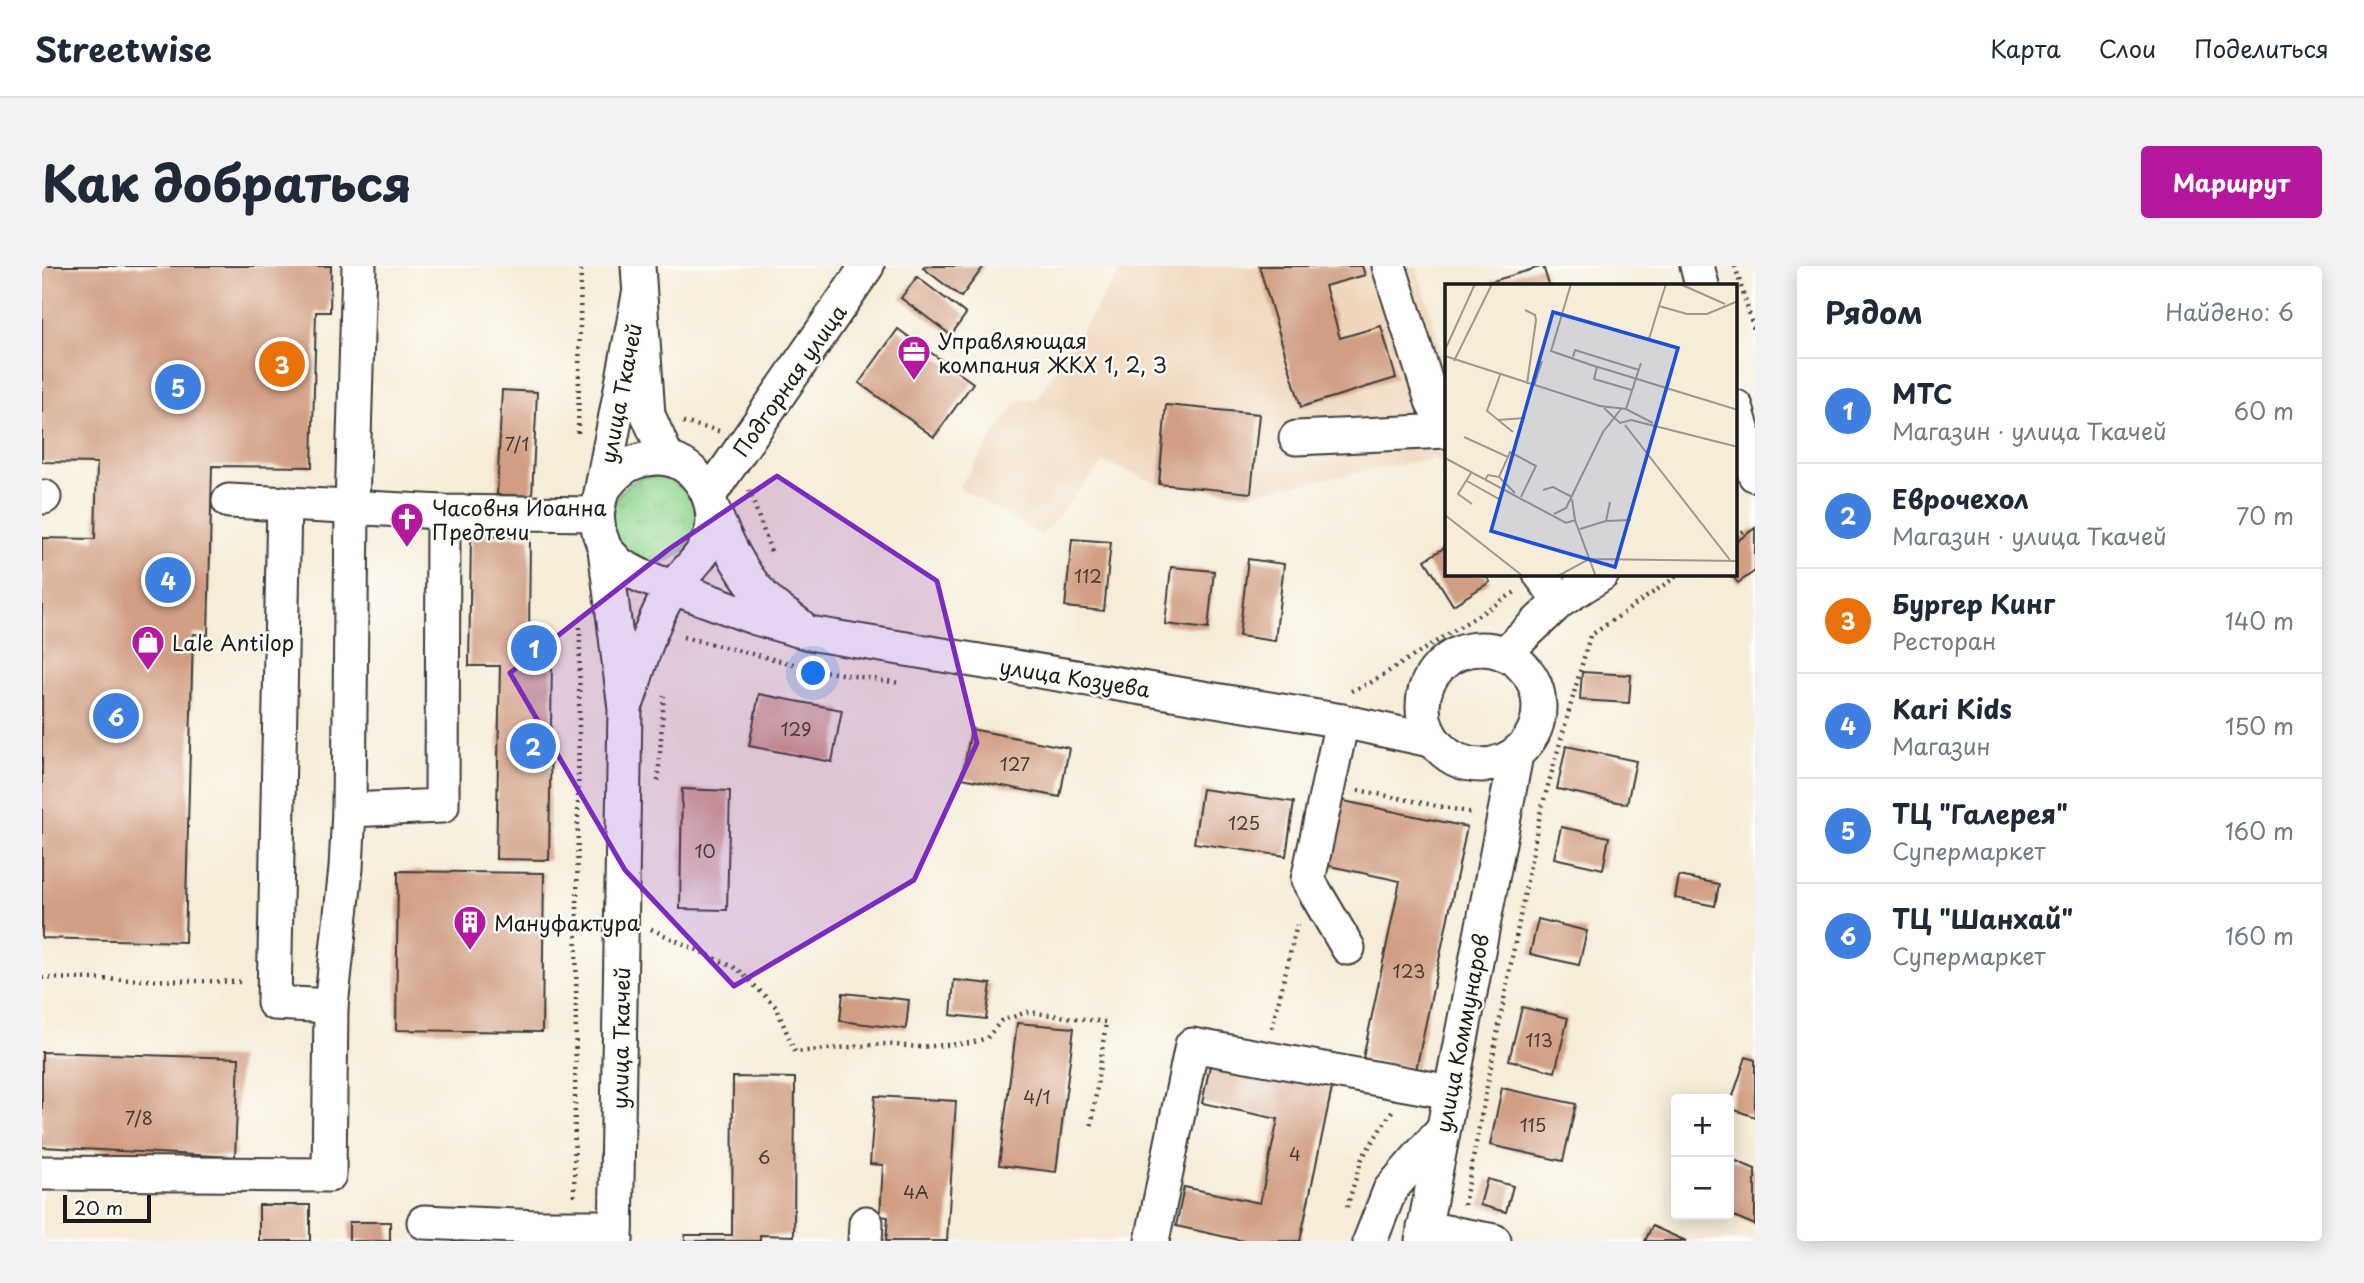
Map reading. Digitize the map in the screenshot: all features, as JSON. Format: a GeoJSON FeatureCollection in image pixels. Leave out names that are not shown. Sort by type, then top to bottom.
{"type":"FeatureCollection","features":[{"type":"Feature","properties":{"kind":"street"},"geometry":{"type":"LineString","coordinates":[[42,1173],[329,1175],[331,1006],[346,868],[349,810],[352,507],[359,266]]}},
{"type":"Feature","properties":{"kind":"street","name":"Подгорная улица"},"geometry":{"type":"LineString","coordinates":[[712,502],[745,446],[867,266]]}},
{"type":"Feature","properties":{"kind":"street"},"geometry":{"type":"LineString","coordinates":[[1389,266],[1432,401],[1445,426]]}},
{"type":"Feature","properties":{"kind":"street"},"geometry":{"type":"LineString","coordinates":[[1697,266],[1702,284]]}},
{"type":"Feature","properties":{"kind":"street","name":"улица Ткачей"},"geometry":{"type":"LineString","coordinates":[[599,503],[638,280]]}},
{"type":"Feature","properties":{"kind":"street","name":"улица Ткачей"},"geometry":{"type":"LineString","coordinates":[[638,280],[648,415],[667,458]]}},
{"type":"Feature","properties":{"kind":"street"},"geometry":{"type":"LineString","coordinates":[[1738,414],[1755,475],[1738,486]]}},
{"type":"Feature","properties":{"kind":"street"},"geometry":{"type":"LineString","coordinates":[[1296,438],[1445,430]]}},
{"type":"Feature","properties":{"kind":"street"},"geometry":{"type":"LineString","coordinates":[[649,458],[667,458],[698,476],[712,502],[712,531],[707,547],[697,560],[680,571],[662,576],[640,576],[620,565],[605,550],[598,532],[599,503],[614,474],[631,463],[649,458]]}},
{"type":"Feature","properties":{"kind":"street"},"geometry":{"type":"LineString","coordinates":[[229,501],[443,512],[599,503]]}},
{"type":"Feature","properties":{"kind":"street","name":"улица Козуева"},"geometry":{"type":"LineString","coordinates":[[712,502],[727,542],[746,573],[770,604],[809,633]]}},
{"type":"Feature","properties":{"kind":"street"},"geometry":{"type":"LineString","coordinates":[[284,503],[274,1003],[331,1006]]}},
{"type":"Feature","properties":{"kind":"street"},"geometry":{"type":"LineString","coordinates":[[349,810],[442,806],[443,512]]}},
{"type":"Feature","properties":{"kind":"street","name":"улица Ткачей"},"geometry":{"type":"LineString","coordinates":[[605,550],[625,709],[616,1234]]}},
{"type":"Feature","properties":{"kind":"street","name":"улица Ткачей"},"geometry":{"type":"LineString","coordinates":[[625,709],[647,641],[673,587],[697,560]]}},
{"type":"Feature","properties":{"kind":"street","name":"улица Козуева"},"geometry":{"type":"LineString","coordinates":[[640,576],[756,618],[809,633],[1346,707],[1374,714],[1405,704],[1426,691],[1434,674],[1449,659],[1468,651],[1486,649],[1504,654]]}},
{"type":"Feature","properties":{"kind":"street"},"geometry":{"type":"LineString","coordinates":[[1463,763],[1491,765],[1516,755],[1533,736],[1540,712],[1536,687],[1523,666],[1504,654],[1547,584],[1591,576]]}},
{"type":"Feature","properties":{"kind":"street"},"geometry":{"type":"LineString","coordinates":[[1426,691],[1423,708],[1434,741],[1447,755],[1463,763],[1480,780],[1490,795],[1489,820]]}},
{"type":"Feature","properties":{"kind":"street"},"geometry":{"type":"LineString","coordinates":[[1346,707],[1308,880],[1348,948]]}},
{"type":"Feature","properties":{"kind":"street","name":"улица Козуева"},"geometry":{"type":"LineString","coordinates":[[1346,707],[1434,741]]}},
{"type":"Feature","properties":{"kind":"street","name":"улица Коммунаров"},"geometry":{"type":"LineString","coordinates":[[1423,1235],[1450,1092],[1489,820],[1516,755]]}},
{"type":"Feature","properties":{"kind":"street"},"geometry":{"type":"LineString","coordinates":[[1152,1241],[1192,1045],[1450,1092]]}},
{"type":"Feature","properties":{"kind":"street"},"geometry":{"type":"LineString","coordinates":[[1370,1241],[1390,1190],[1443,1129]]}},
{"type":"Feature","properties":{"kind":"street"},"geometry":{"type":"LineString","coordinates":[[425,1222],[573,1226],[616,1234]]}},
{"type":"Feature","properties":{"kind":"street"},"geometry":{"type":"LineString","coordinates":[[1423,1235],[1458,1235],[1494,1241]]}},
{"type":"Feature","properties":{"kind":"path"},"geometry":{"type":"LineString","coordinates":[[578,445],[580,266]]}},
{"type":"Feature","properties":{"kind":"path"},"geometry":{"type":"LineString","coordinates":[[1735,266],[1755,333]]}},
{"type":"Feature","properties":{"kind":"path"},"geometry":{"type":"LineString","coordinates":[[579,404],[615,410]]}},
{"type":"Feature","properties":{"kind":"path"},"geometry":{"type":"LineString","coordinates":[[648,415],[724,432],[762,460],[750,478],[748,489],[773,558]]}},
{"type":"Feature","properties":{"kind":"path"},"geometry":{"type":"LineString","coordinates":[[1738,535],[1745,530]]}},
{"type":"Feature","properties":{"kind":"path"},"geometry":{"type":"LineString","coordinates":[[1458,1235],[1540,814],[1590,636],[1677,576]]}},
{"type":"Feature","properties":{"kind":"path"},"geometry":{"type":"LineString","coordinates":[[1346,707],[1370,682],[1547,584]]}},
{"type":"Feature","properties":{"kind":"path"},"geometry":{"type":"LineString","coordinates":[[573,1226],[580,616]]}},
{"type":"Feature","properties":{"kind":"path"},"geometry":{"type":"LineString","coordinates":[[676,640],[685,637],[822,671],[904,683]]}},
{"type":"Feature","properties":{"kind":"path"},"geometry":{"type":"LineString","coordinates":[[1348,788],[1489,820]]}},
{"type":"Feature","properties":{"kind":"path"},"geometry":{"type":"LineString","coordinates":[[1265,1058],[1308,880]]}},
{"type":"Feature","properties":{"kind":"path"},"geometry":{"type":"LineString","coordinates":[[647,927],[737,969],[776,1007],[795,1052],[883,1044],[920,1047],[971,1043],[987,1038],[1001,1021],[1027,1012],[1106,1022],[1091,1130]]}},
{"type":"Feature","properties":{"kind":"path"},"geometry":{"type":"LineString","coordinates":[[42,978],[274,983]]}},
{"type":"Feature","properties":{"kind":"path"},"geometry":{"type":"LineString","coordinates":[[1344,1217],[1362,1158],[1409,1084]]}},
{"type":"Feature","properties":{"kind":"highlighted area"},"geometry":{"type":"Polygon","coordinates":[[[777,476],[937,581],[977,743],[914,880],[734,986],[625,870],[510,673],[669,549],[777,476]]]}},
{"type":"Feature","properties":{"kind":"shaded area"},"geometry":{"type":"Polygon","coordinates":[[[1124,266],[1417,266],[1445,363],[1445,471],[1435,458],[1251,493],[1159,484],[1104,462],[1041,536],[959,487],[1018,400],[1036,400],[1124,266]]]}},
{"type":"Feature","properties":{"kind":"green space"},"geometry":{"type":"Polygon","coordinates":[[[646,476],[662,476],[685,488],[694,502],[697,519],[694,536],[685,550],[662,562],[646,562],[630,555],[618,543],[611,527],[611,511],[618,495],[630,483],[646,476]]]}},
{"type":"Feature","properties":{"kind":"building"},"geometry":{"type":"Polygon","coordinates":[[[42,266],[331,266],[330,312],[316,312],[312,467],[212,466],[208,635],[193,634],[185,942],[42,938],[42,538],[95,539],[97,463],[42,462],[42,266]]]}},
{"type":"Feature","properties":{"kind":"building"},"geometry":{"type":"Polygon","coordinates":[[[984,266],[961,297],[923,268],[984,266]]]}},
{"type":"Feature","properties":{"kind":"building"},"geometry":{"type":"Polygon","coordinates":[[[1259,266],[1362,266],[1365,275],[1325,286],[1340,338],[1381,326],[1396,378],[1301,407],[1259,266]]]}},
{"type":"Feature","properties":{"kind":"building"},"geometry":{"type":"Polygon","coordinates":[[[1543,266],[1549,284],[1491,284],[1490,282],[1543,266]]]}},
{"type":"Feature","properties":{"kind":"building"},"geometry":{"type":"Polygon","coordinates":[[[917,277],[966,314],[951,335],[901,298],[917,277]]]}},
{"type":"Feature","properties":{"kind":"building"},"geometry":{"type":"Polygon","coordinates":[[[898,329],[973,383],[934,437],[859,383],[898,329]]]}},
{"type":"Feature","properties":{"kind":"building"},"geometry":{"type":"Polygon","coordinates":[[[502,390],[537,392],[532,496],[497,495],[502,390]]]}},
{"type":"Feature","properties":{"kind":"building"},"geometry":{"type":"Polygon","coordinates":[[[1166,405],[1259,414],[1251,493],[1159,484],[1166,405]]]}},
{"type":"Feature","properties":{"kind":"building"},"geometry":{"type":"Polygon","coordinates":[[[1755,528],[1755,571],[1738,583],[1733,576],[1738,576],[1738,541],[1755,528]]]}},
{"type":"Feature","properties":{"kind":"building"},"geometry":{"type":"Polygon","coordinates":[[[471,536],[530,537],[529,636],[547,650],[552,660],[549,860],[496,859],[500,666],[469,666],[471,536]]]}},
{"type":"Feature","properties":{"kind":"building"},"geometry":{"type":"Polygon","coordinates":[[[1072,539],[1111,542],[1104,611],[1065,607],[1072,539]]]}},
{"type":"Feature","properties":{"kind":"building"},"geometry":{"type":"Polygon","coordinates":[[[1445,547],[1445,576],[1486,576],[1490,582],[1453,605],[1425,560],[1445,547]]]}},
{"type":"Feature","properties":{"kind":"building"},"geometry":{"type":"Polygon","coordinates":[[[1248,559],[1284,564],[1275,641],[1239,636],[1248,559]]]}},
{"type":"Feature","properties":{"kind":"building"},"geometry":{"type":"Polygon","coordinates":[[[1171,567],[1214,571],[1208,629],[1165,624],[1171,567]]]}},
{"type":"Feature","properties":{"kind":"building"},"geometry":{"type":"Polygon","coordinates":[[[1582,672],[1631,675],[1629,703],[1580,700],[1582,672]]]}},
{"type":"Feature","properties":{"kind":"building"},"geometry":{"type":"Polygon","coordinates":[[[759,694],[842,710],[832,762],[749,746],[759,694]]]}},
{"type":"Feature","properties":{"kind":"building"},"geometry":{"type":"Polygon","coordinates":[[[971,729],[1069,748],[1060,797],[962,778],[971,729]]]}},
{"type":"Feature","properties":{"kind":"building"},"geometry":{"type":"Polygon","coordinates":[[[1566,746],[1636,761],[1627,804],[1557,789],[1566,746]]]}},
{"type":"Feature","properties":{"kind":"building"},"geometry":{"type":"Polygon","coordinates":[[[682,789],[730,791],[727,910],[680,909],[682,789]]]}},
{"type":"Feature","properties":{"kind":"building"},"geometry":{"type":"Polygon","coordinates":[[[1202,789],[1294,802],[1286,856],[1194,843],[1202,789]]]}},
{"type":"Feature","properties":{"kind":"building"},"geometry":{"type":"Polygon","coordinates":[[[1339,800],[1467,827],[1416,1070],[1363,1058],[1400,881],[1325,865],[1339,800]]]}},
{"type":"Feature","properties":{"kind":"building"},"geometry":{"type":"Polygon","coordinates":[[[1561,827],[1609,837],[1603,869],[1554,858],[1561,827]]]}},
{"type":"Feature","properties":{"kind":"building","name":"Мануфактура"},"geometry":{"type":"Polygon","coordinates":[[[398,871],[544,873],[542,1032],[396,1030],[398,871]]]}},
{"type":"Feature","properties":{"kind":"building"},"geometry":{"type":"Polygon","coordinates":[[[1679,876],[1719,884],[1715,906],[1675,898],[1679,876]]]}},
{"type":"Feature","properties":{"kind":"building"},"geometry":{"type":"Polygon","coordinates":[[[1538,919],[1587,931],[1579,965],[1530,954],[1538,919]]]}},
{"type":"Feature","properties":{"kind":"building"},"geometry":{"type":"Polygon","coordinates":[[[954,980],[991,984],[986,1019],[951,1015],[954,980]]]}},
{"type":"Feature","properties":{"kind":"building"},"geometry":{"type":"Polygon","coordinates":[[[843,993],[909,1000],[906,1029],[840,1021],[843,993]]]}},
{"type":"Feature","properties":{"kind":"building"},"geometry":{"type":"Polygon","coordinates":[[[1522,1007],[1568,1018],[1555,1072],[1509,1060],[1522,1007]]]}},
{"type":"Feature","properties":{"kind":"building"},"geometry":{"type":"Polygon","coordinates":[[[1017,1023],[1074,1028],[1056,1172],[999,1165],[1017,1023]]]}},
{"type":"Feature","properties":{"kind":"building"},"geometry":{"type":"Polygon","coordinates":[[[42,1052],[239,1058],[235,1157],[42,1147],[42,1052]]]}},
{"type":"Feature","properties":{"kind":"building"},"geometry":{"type":"Polygon","coordinates":[[[1746,1057],[1755,1060],[1755,1117],[1734,1110],[1734,1094],[1746,1057]]]}},
{"type":"Feature","properties":{"kind":"building"},"geometry":{"type":"Polygon","coordinates":[[[1211,1061],[1332,1088],[1300,1241],[1244,1241],[1176,1226],[1184,1187],[1260,1203],[1278,1119],[1202,1103],[1211,1061]]]}},
{"type":"Feature","properties":{"kind":"building"},"geometry":{"type":"Polygon","coordinates":[[[733,1077],[795,1078],[794,1236],[760,1235],[760,1241],[685,1241],[685,1235],[732,1235],[733,1077]]]}},
{"type":"Feature","properties":{"kind":"building"},"geometry":{"type":"Polygon","coordinates":[[[1502,1088],[1576,1104],[1563,1161],[1490,1145],[1502,1088]]]}},
{"type":"Feature","properties":{"kind":"building"},"geometry":{"type":"Polygon","coordinates":[[[875,1096],[956,1101],[947,1241],[886,1241],[888,1217],[880,1216],[883,1165],[870,1164],[875,1096]]]}},
{"type":"Feature","properties":{"kind":"building"},"geometry":{"type":"Polygon","coordinates":[[[1734,1160],[1755,1169],[1755,1225],[1734,1216],[1734,1160]]]}},
{"type":"Feature","properties":{"kind":"building"},"geometry":{"type":"Polygon","coordinates":[[[1487,1179],[1513,1186],[1506,1212],[1480,1205],[1487,1179]]]}},
{"type":"Feature","properties":{"kind":"building"},"geometry":{"type":"Polygon","coordinates":[[[259,1205],[310,1205],[310,1241],[259,1241],[259,1205]]]}},
{"type":"Feature","properties":{"kind":"building"},"geometry":{"type":"Polygon","coordinates":[[[349,1222],[390,1222],[390,1241],[349,1241],[349,1222]]]}},
{"type":"Feature","properties":{"kind":"building"},"geometry":{"type":"Polygon","coordinates":[[[1652,1226],[1686,1241],[1645,1241],[1652,1226]]]}},
{"type":"Feature","properties":{"kind":"place","name":"Бургер Кинг"},"geometry":{"type":"Point","coordinates":[282,364]}},
{"type":"Feature","properties":{"kind":"place","name":"Управляющая компания ЖКХ 1, 2, 3"},"geometry":{"type":"Point","coordinates":[914,382]}},
{"type":"Feature","properties":{"kind":"place","name":"ТЦ \"Галерея\""},"geometry":{"type":"Point","coordinates":[178,387]}},
{"type":"Feature","properties":{"kind":"place","name":"Часовня Иоанна Предтечи"},"geometry":{"type":"Point","coordinates":[407,549]}},
{"type":"Feature","properties":{"kind":"place","name":"Kari Kids"},"geometry":{"type":"Point","coordinates":[168,580]}},
{"type":"Feature","properties":{"kind":"place","name":"МТС"},"geometry":{"type":"Point","coordinates":[534,648]}},
{"type":"Feature","properties":{"kind":"place","name":"Lale Antilop"},"geometry":{"type":"Point","coordinates":[148,672]}},
{"type":"Feature","properties":{"kind":"place","name":"ТЦ \"Шанхай\""},"geometry":{"type":"Point","coordinates":[116,716]}},
{"type":"Feature","properties":{"kind":"place","name":"Еврочехол"},"geometry":{"type":"Point","coordinates":[533,746]}},
{"type":"Feature","properties":{"kind":"place","name":"Мануфактура"},"geometry":{"type":"Point","coordinates":[470,952]}}]}
